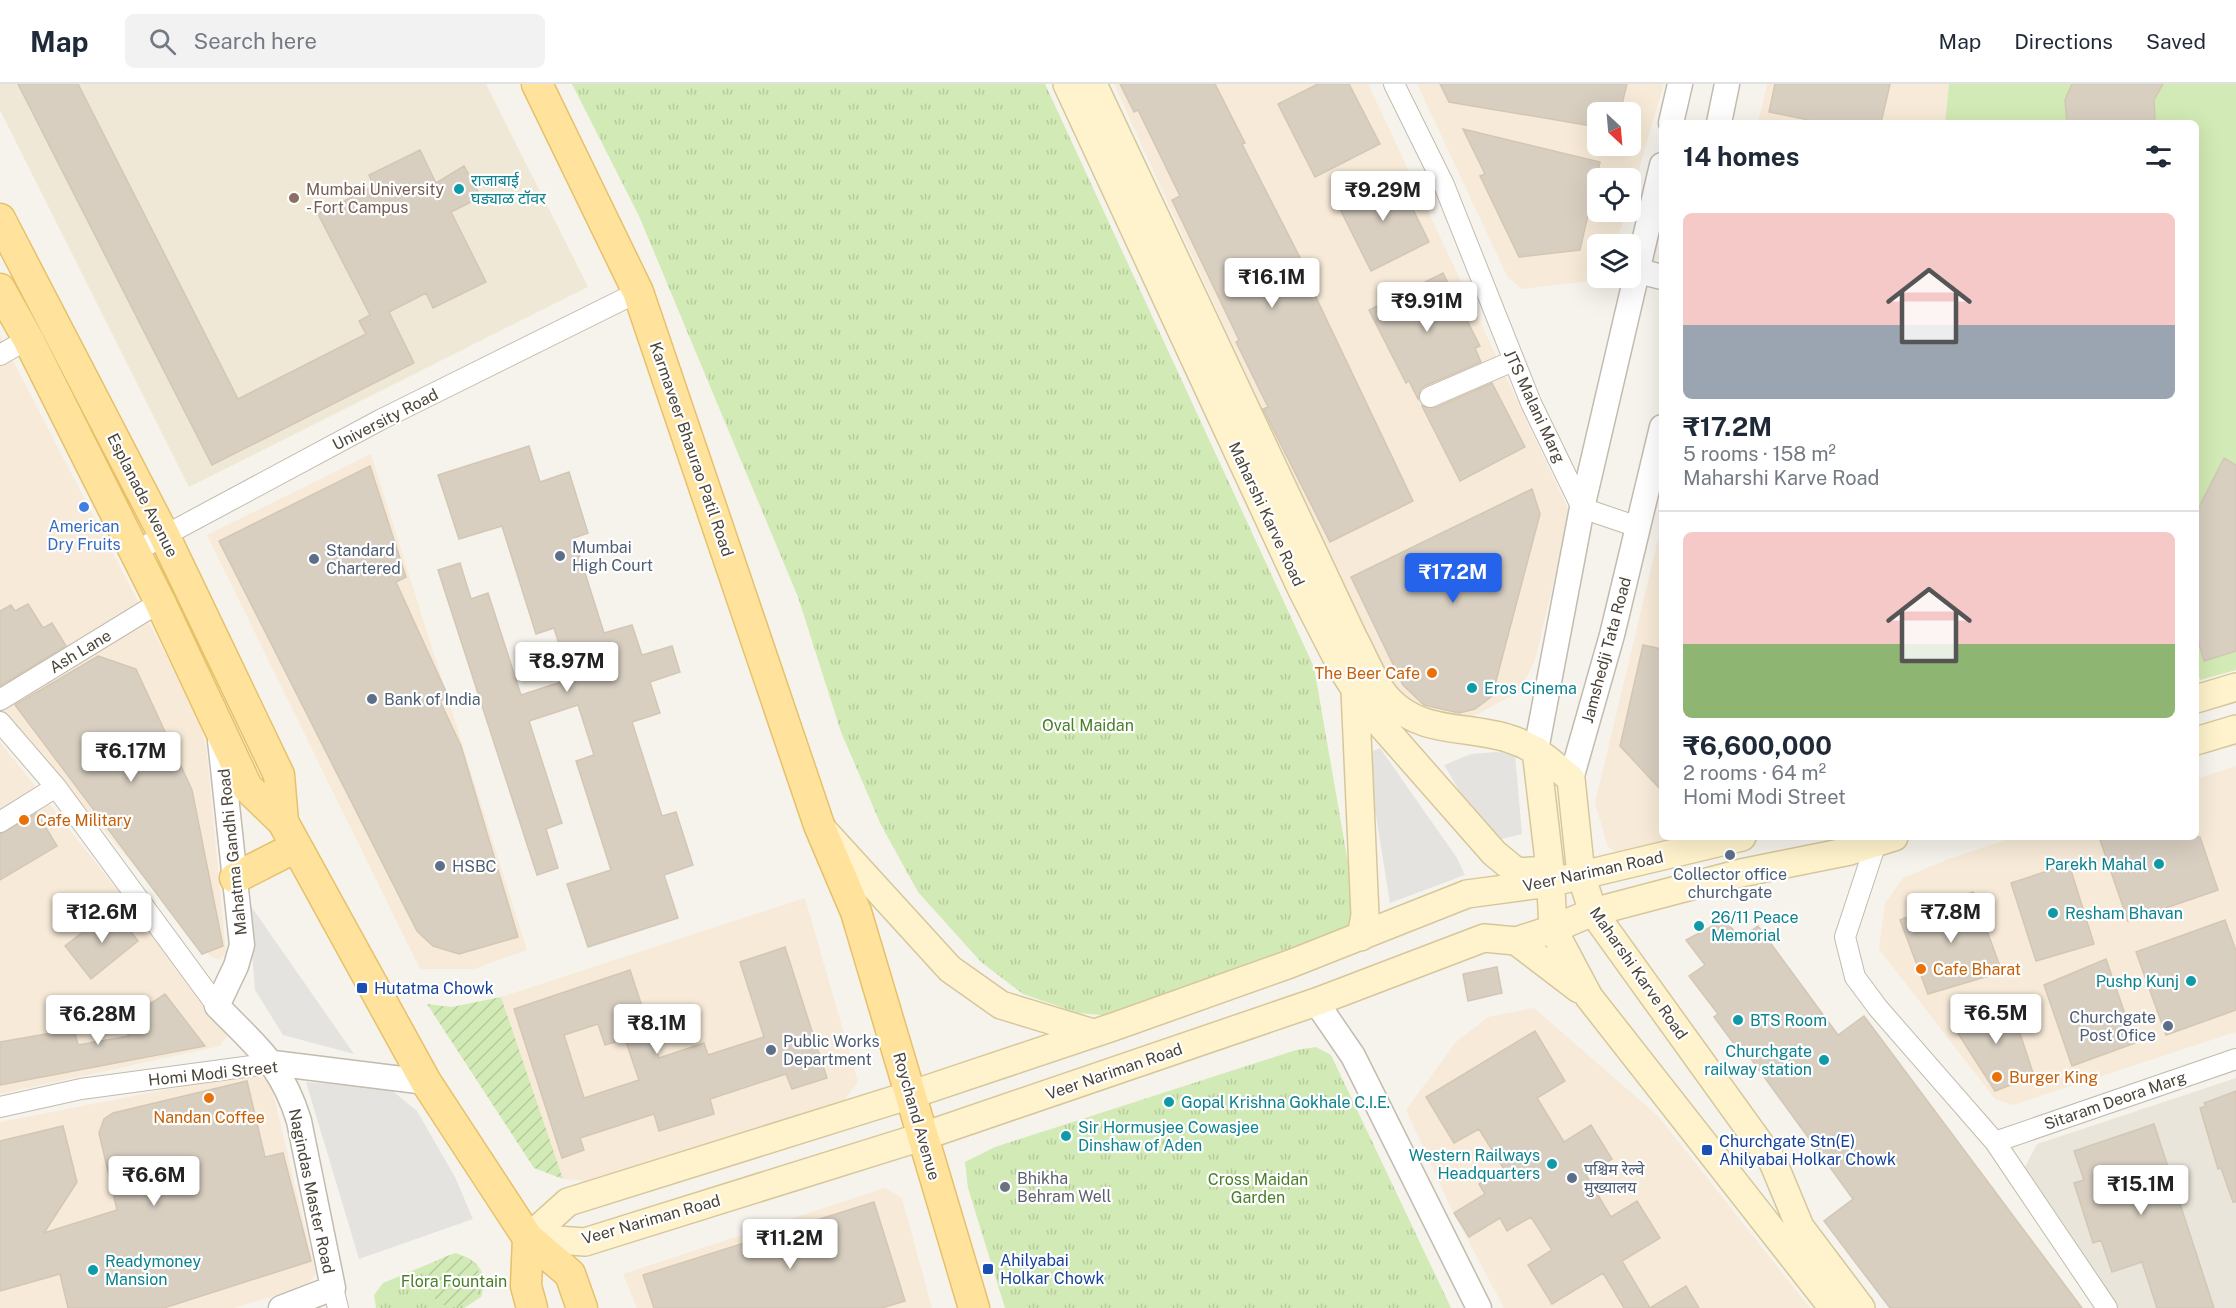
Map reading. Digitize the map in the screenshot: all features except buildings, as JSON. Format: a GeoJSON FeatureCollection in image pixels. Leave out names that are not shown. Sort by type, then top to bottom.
{"type":"FeatureCollection","features":[{"type":"Feature","properties":{"kind":"main road","name":"Karmaveer Bhaurao Patil Road"},"geometry":{"type":"LineString","coordinates":[[537,84],[638,292],[819,825]]}},
{"type":"Feature","properties":{"kind":"main road","name":"Maharshi Karve Road"},"geometry":{"type":"LineString","coordinates":[[1067,84],[1302,590],[1355,690],[1370,712],[1494,853],[1517,873],[1550,876]]}},
{"type":"Feature","properties":{"kind":"main road","name":"Maharshi Karve Road"},"geometry":{"type":"LineString","coordinates":[[1094,84],[1353,637],[1388,699],[1404,713],[1424,724],[1510,738],[1536,750]]}},
{"type":"Feature","properties":{"kind":"main road","name":"Esplanade Avenue"},"geometry":{"type":"LineString","coordinates":[[0,219],[164,535],[279,775],[289,834]]}},
{"type":"Feature","properties":{"kind":"main road"},"geometry":{"type":"LineString","coordinates":[[0,289],[28,339],[160,602],[247,787],[289,834],[426,1082],[528,1238],[570,1274],[582,1308]]}},
{"type":"Feature","properties":{"kind":"main road"},"geometry":{"type":"LineString","coordinates":[[183,652],[213,638]]}},
{"type":"Feature","properties":{"kind":"main road"},"geometry":{"type":"LineString","coordinates":[[2199,698],[2236,687]]}},
{"type":"Feature","properties":{"kind":"main road"},"geometry":{"type":"LineString","coordinates":[[1355,690],[1365,915],[1361,937]]}},
{"type":"Feature","properties":{"kind":"main road"},"geometry":{"type":"LineString","coordinates":[[2199,740],[2236,729]]}},
{"type":"Feature","properties":{"kind":"main road"},"geometry":{"type":"LineString","coordinates":[[1536,750],[1571,779]]}},
{"type":"Feature","properties":{"kind":"main road"},"geometry":{"type":"LineString","coordinates":[[1536,750],[1550,876],[1553,929],[1589,997],[1833,1308]]}},
{"type":"Feature","properties":{"kind":"main road","name":"Jamshedji Tata Road"},"geometry":{"type":"LineString","coordinates":[[1571,779],[1581,874]]}},
{"type":"Feature","properties":{"kind":"main road"},"geometry":{"type":"LineString","coordinates":[[819,825],[950,969],[1001,1005],[1093,1033]]}},
{"type":"Feature","properties":{"kind":"main road","name":"Roychand Avenue"},"geometry":{"type":"LineString","coordinates":[[819,825],[856,912],[921,1137],[974,1308]]}},
{"type":"Feature","properties":{"kind":"main road"},"geometry":{"type":"LineString","coordinates":[[235,878],[289,834]]}},
{"type":"Feature","properties":{"kind":"main road","name":"Veer Nariman Road"},"geometry":{"type":"LineString","coordinates":[[528,1238],[568,1202],[910,1095],[1093,1033],[1361,937],[1467,894],[1550,876],[1581,874],[1729,840]]}},
{"type":"Feature","properties":{"kind":"main road","name":"Veer Nariman Road"},"geometry":{"type":"LineString","coordinates":[[528,1238],[585,1242],[921,1137],[1316,1002],[1484,938],[1516,941],[1553,929],[1593,912],[1741,873],[1850,851],[1885,840]]}},
{"type":"Feature","properties":{"kind":"main road","name":"Maharshi Karve Road"},"geometry":{"type":"LineString","coordinates":[[1581,874],[1593,912],[1773,1162],[1800,1227],[1861,1308]]}},
{"type":"Feature","properties":{"kind":"main road"},"geometry":{"type":"LineString","coordinates":[[1516,941],[1589,997]]}},
{"type":"Feature","properties":{"kind":"main road"},"geometry":{"type":"LineString","coordinates":[[528,1238],[529,1297]]}},
{"type":"Feature","properties":{"kind":"street","name":"JTS Malani Marg"},"geometry":{"type":"LineString","coordinates":[[1394,84],[1444,185],[1513,361],[1582,508]]}},
{"type":"Feature","properties":{"kind":"street"},"geometry":{"type":"LineString","coordinates":[[1672,120],[1680,84]]}},
{"type":"Feature","properties":{"kind":"street"},"geometry":{"type":"LineString","coordinates":[[1720,120],[1727,84]]}},
{"type":"Feature","properties":{"kind":"street"},"geometry":{"type":"LineString","coordinates":[[1641,258],[1659,178]]}},
{"type":"Feature","properties":{"kind":"street"},"geometry":{"type":"LineString","coordinates":[[1641,272],[1659,276]]}},
{"type":"Feature","properties":{"kind":"street"},"geometry":{"type":"LineString","coordinates":[[1536,750],[1582,508],[1634,288]]}},
{"type":"Feature","properties":{"kind":"street","name":"University Road"},"geometry":{"type":"LineString","coordinates":[[134,552],[380,420],[638,292]]}},
{"type":"Feature","properties":{"kind":"street"},"geometry":{"type":"LineString","coordinates":[[0,356],[28,339]]}},
{"type":"Feature","properties":{"kind":"street"},"geometry":{"type":"LineString","coordinates":[[1430,397],[1513,361]]}},
{"type":"Feature","properties":{"kind":"street","name":"Jamshedji Tata Road"},"geometry":{"type":"LineString","coordinates":[[1571,779],[1612,635],[1659,439]]}},
{"type":"Feature","properties":{"kind":"street"},"geometry":{"type":"LineString","coordinates":[[1582,508],[1638,526]]}},
{"type":"Feature","properties":{"kind":"street","name":"Ash Lane"},"geometry":{"type":"LineString","coordinates":[[0,699],[160,602]]}},
{"type":"Feature","properties":{"kind":"street"},"geometry":{"type":"LineString","coordinates":[[0,722],[56,787],[217,1006]]}},
{"type":"Feature","properties":{"kind":"street","name":"Mahatma Gandhi Road"},"geometry":{"type":"LineString","coordinates":[[217,1006],[243,945],[219,729]]}},
{"type":"Feature","properties":{"kind":"street"},"geometry":{"type":"LineString","coordinates":[[0,822],[56,787]]}},
{"type":"Feature","properties":{"kind":"street"},"geometry":{"type":"LineString","coordinates":[[1885,840],[1845,937],[1855,977],[1878,1008],[1995,1142],[2108,1308]]}},
{"type":"Feature","properties":{"kind":"street"},"geometry":{"type":"LineString","coordinates":[[1316,1002],[1353,1056],[1479,1308]]}},
{"type":"Feature","properties":{"kind":"street","name":"Nagindas Master Road"},"geometry":{"type":"LineString","coordinates":[[217,1006],[273,1063],[292,1098],[299,1121],[335,1298]]}},
{"type":"Feature","properties":{"kind":"street","name":"Sitaram Deora Marg"},"geometry":{"type":"LineString","coordinates":[[1995,1142],[2236,1059]]}},
{"type":"Feature","properties":{"kind":"street","name":"Homi Modi Street"},"geometry":{"type":"LineString","coordinates":[[0,1107],[81,1089],[273,1063],[426,1082]]}},
{"type":"Feature","properties":{"kind":"street"},"geometry":{"type":"LineString","coordinates":[[281,1308],[335,1298]]}},
{"type":"Feature","properties":{"kind":"shaded area","name":"Mumbai University - Fort Campus"},"geometry":{"type":"Polygon","coordinates":[[[0,84],[486,84],[588,287],[189,487],[0,110],[0,84]]]}},
{"type":"Feature","properties":{"kind":"shaded area"},"geometry":{"type":"Polygon","coordinates":[[[1114,84],[1368,84],[1570,513],[1535,660],[1520,691],[1472,717],[1430,721],[1394,700],[1114,84]]]}},
{"type":"Feature","properties":{"kind":"shaded area"},"geometry":{"type":"Polygon","coordinates":[[[1417,84],[1664,84],[1639,168],[1587,168],[1587,222],[1623,222],[1619,234],[1587,234],[1587,281],[1522,289],[1508,278],[1417,84]]]}},
{"type":"Feature","properties":{"kind":"shaded area"},"geometry":{"type":"Polygon","coordinates":[[[1767,84],[1949,84],[1945,120],[1759,120],[1767,84]]]}},
{"type":"Feature","properties":{"kind":"shaded area"},"geometry":{"type":"Polygon","coordinates":[[[0,336],[198,717],[206,746],[226,953],[220,960],[211,957],[0,707],[0,336]]]}},
{"type":"Feature","properties":{"kind":"shaded area"},"geometry":{"type":"Polygon","coordinates":[[[371,454],[527,950],[474,969],[420,969],[207,535],[371,454]]]}},
{"type":"Feature","properties":{"kind":"shaded area"},"geometry":{"type":"Polygon","coordinates":[[[1659,536],[1659,840],[1695,840],[1623,857],[1608,847],[1595,803],[1659,536]]]}},
{"type":"Feature","properties":{"kind":"shaded area"},"geometry":{"type":"Polygon","coordinates":[[[0,742],[230,1032],[220,1046],[0,1094],[0,742]]]}},
{"type":"Feature","properties":{"kind":"shaded area"},"geometry":{"type":"Polygon","coordinates":[[[1380,748],[1457,858],[1465,875],[1390,903],[1366,754],[1380,748]]]}},
{"type":"Feature","properties":{"kind":"shaded area"},"geometry":{"type":"Polygon","coordinates":[[[1497,752],[1515,755],[1522,834],[1490,842],[1444,765],[1471,754],[1497,752]]]}},
{"type":"Feature","properties":{"kind":"shaded area"},"geometry":{"type":"Polygon","coordinates":[[[2236,766],[2236,1032],[2013,1105],[1995,1099],[1879,949],[1885,903],[1903,878],[1951,858],[2006,840],[2199,840],[2199,778],[2236,766]]]}},
{"type":"Feature","properties":{"kind":"shaded area"},"geometry":{"type":"Polygon","coordinates":[[[805,898],[858,1082],[844,1100],[587,1181],[563,1179],[501,997],[805,898]]]}},
{"type":"Feature","properties":{"kind":"shaded area"},"geometry":{"type":"Polygon","coordinates":[[[248,902],[354,1054],[283,1035],[255,990],[248,902]]]}},
{"type":"Feature","properties":{"kind":"shaded area"},"geometry":{"type":"Polygon","coordinates":[[[1534,1008],[1658,1116],[1810,1308],[1504,1308],[1452,1210],[1406,1110],[1456,1042],[1488,1017],[1534,1008]]]}},
{"type":"Feature","properties":{"kind":"shaded area"},"geometry":{"type":"Polygon","coordinates":[[[256,1072],[271,1084],[316,1274],[306,1286],[234,1308],[0,1308],[0,1122],[256,1072]]]}},
{"type":"Feature","properties":{"kind":"shaded area"},"geometry":{"type":"Polygon","coordinates":[[[2236,1078],[2236,1308],[2110,1308],[2023,1171],[2037,1144],[2236,1078]]]}},
{"type":"Feature","properties":{"kind":"shaded area"},"geometry":{"type":"Polygon","coordinates":[[[306,1082],[390,1089],[417,1111],[455,1177],[473,1219],[359,1259],[306,1082]]]}},
{"type":"Feature","properties":{"kind":"shaded area"},"geometry":{"type":"Polygon","coordinates":[[[885,1188],[902,1198],[932,1308],[637,1308],[623,1274],[885,1188]]]}},
{"type":"Feature","properties":{"kind":"green space","name":"Oval Maidan"},"geometry":{"type":"Polygon","coordinates":[[[572,84],[1045,84],[1314,667],[1358,920],[1295,959],[1124,1017],[1078,1013],[1023,994],[981,962],[918,892],[881,825],[841,732],[798,597],[639,216],[572,84]]]}},
{"type":"Feature","properties":{"kind":"green space"},"geometry":{"type":"Polygon","coordinates":[[[1949,84],[2236,84],[2236,670],[2200,680],[2199,676],[2199,120],[1945,120],[1949,84]]]}},
{"type":"Feature","properties":{"kind":"green space"},"geometry":{"type":"Polygon","coordinates":[[[501,997],[563,1179],[534,1168],[427,1004],[452,1007],[501,997]]]}},
{"type":"Feature","properties":{"kind":"green space","name":"Cross Maidan Garden"},"geometry":{"type":"Polygon","coordinates":[[[1316,1047],[1331,1055],[1451,1308],[1005,1308],[968,1188],[965,1162],[995,1147],[1296,1050],[1316,1047]]]}},
{"type":"Feature","properties":{"kind":"green space"},"geometry":{"type":"Polygon","coordinates":[[[455,1253],[470,1259],[480,1268],[484,1281],[481,1297],[464,1308],[376,1308],[374,1295],[383,1283],[455,1253]]]}},
{"type":"Feature","properties":{"kind":"green space","name":"Flora Fountain"},"geometry":{"type":"Polygon","coordinates":[[[449,1255],[459,1255],[473,1262],[480,1281],[473,1300],[459,1307],[449,1307],[439,1303],[432,1296],[428,1286],[428,1276],[432,1266],[439,1259],[449,1255]]]}},
{"type":"Feature","properties":{"kind":"place","name":"राजाबाई घड्याळ टॉवर"},"geometry":{"type":"Point","coordinates":[459,189]}},
{"type":"Feature","properties":{"kind":"place","name":"Mumbai University - Fort Campus"},"geometry":{"type":"Point","coordinates":[294,198]}},
{"type":"Feature","properties":{"kind":"place","name":"American Dry Fruits"},"geometry":{"type":"Point","coordinates":[84,507]}},
{"type":"Feature","properties":{"kind":"place","name":"Mumbai High Court"},"geometry":{"type":"Point","coordinates":[560,556]}},
{"type":"Feature","properties":{"kind":"place","name":"Standard Chartered"},"geometry":{"type":"Point","coordinates":[314,559]}},
{"type":"Feature","properties":{"kind":"place","name":"The Beer Cafe"},"geometry":{"type":"Point","coordinates":[1432,673]}},
{"type":"Feature","properties":{"kind":"place","name":"Eros Cinema"},"geometry":{"type":"Point","coordinates":[1472,688]}},
{"type":"Feature","properties":{"kind":"place","name":"Bank of India"},"geometry":{"type":"Point","coordinates":[372,699]}},
{"type":"Feature","properties":{"kind":"place","name":"Cafe Military"},"geometry":{"type":"Point","coordinates":[24,820]}},
{"type":"Feature","properties":{"kind":"place","name":"Collector office churchgate"},"geometry":{"type":"Point","coordinates":[1730,855]}},
{"type":"Feature","properties":{"kind":"place","name":"Parekh Mahal"},"geometry":{"type":"Point","coordinates":[2159,864]}},
{"type":"Feature","properties":{"kind":"place","name":"HSBC"},"geometry":{"type":"Point","coordinates":[440,866]}},
{"type":"Feature","properties":{"kind":"place","name":"Resham Bhavan"},"geometry":{"type":"Point","coordinates":[2053,913]}},
{"type":"Feature","properties":{"kind":"place","name":"26/11 Peace Memorial"},"geometry":{"type":"Point","coordinates":[1699,926]}},
{"type":"Feature","properties":{"kind":"place","name":"Cafe Bharat"},"geometry":{"type":"Point","coordinates":[1921,969]}},
{"type":"Feature","properties":{"kind":"place","name":"Pushp Kunj"},"geometry":{"type":"Point","coordinates":[2191,981]}},
{"type":"Feature","properties":{"kind":"place","name":"Hutatma Chowk"},"geometry":{"type":"Point","coordinates":[362,988]}},
{"type":"Feature","properties":{"kind":"place","name":"BTS Room"},"geometry":{"type":"Point","coordinates":[1738,1020]}},
{"type":"Feature","properties":{"kind":"place","name":"Churchgate Post Ofice"},"geometry":{"type":"Point","coordinates":[2168,1026]}},
{"type":"Feature","properties":{"kind":"place","name":"Public Works Department"},"geometry":{"type":"Point","coordinates":[771,1050]}},
{"type":"Feature","properties":{"kind":"place","name":"Churchgate railway station"},"geometry":{"type":"Point","coordinates":[1824,1060]}},
{"type":"Feature","properties":{"kind":"place","name":"Burger King"},"geometry":{"type":"Point","coordinates":[1997,1077]}},
{"type":"Feature","properties":{"kind":"place","name":"Nandan Coffee"},"geometry":{"type":"Point","coordinates":[209,1098]}},
{"type":"Feature","properties":{"kind":"place","name":"Gopal Krishna Gokhale C.I.E."},"geometry":{"type":"Point","coordinates":[1169,1102]}},
{"type":"Feature","properties":{"kind":"place","name":"Sir Hormusjee Cowasjee Dinshaw of Aden"},"geometry":{"type":"Point","coordinates":[1066,1136]}},
{"type":"Feature","properties":{"kind":"place","name":"Churchgate Stn(E) Ahilyabai Holkar Chowk"},"geometry":{"type":"Point","coordinates":[1707,1150]}},
{"type":"Feature","properties":{"kind":"place","name":"Western Railways Headquarters"},"geometry":{"type":"Point","coordinates":[1552,1164]}},
{"type":"Feature","properties":{"kind":"place","name":"पश्चिम रेल्वे मुख्यालय"},"geometry":{"type":"Point","coordinates":[1572,1178]}},
{"type":"Feature","properties":{"kind":"place","name":"Bhikha Behram Well"},"geometry":{"type":"Point","coordinates":[1005,1187]}},
{"type":"Feature","properties":{"kind":"place","name":"Ahilyabai Holkar Chowk"},"geometry":{"type":"Point","coordinates":[988,1269]}},
{"type":"Feature","properties":{"kind":"place","name":"Readymoney Mansion"},"geometry":{"type":"Point","coordinates":[93,1270]}}]}
